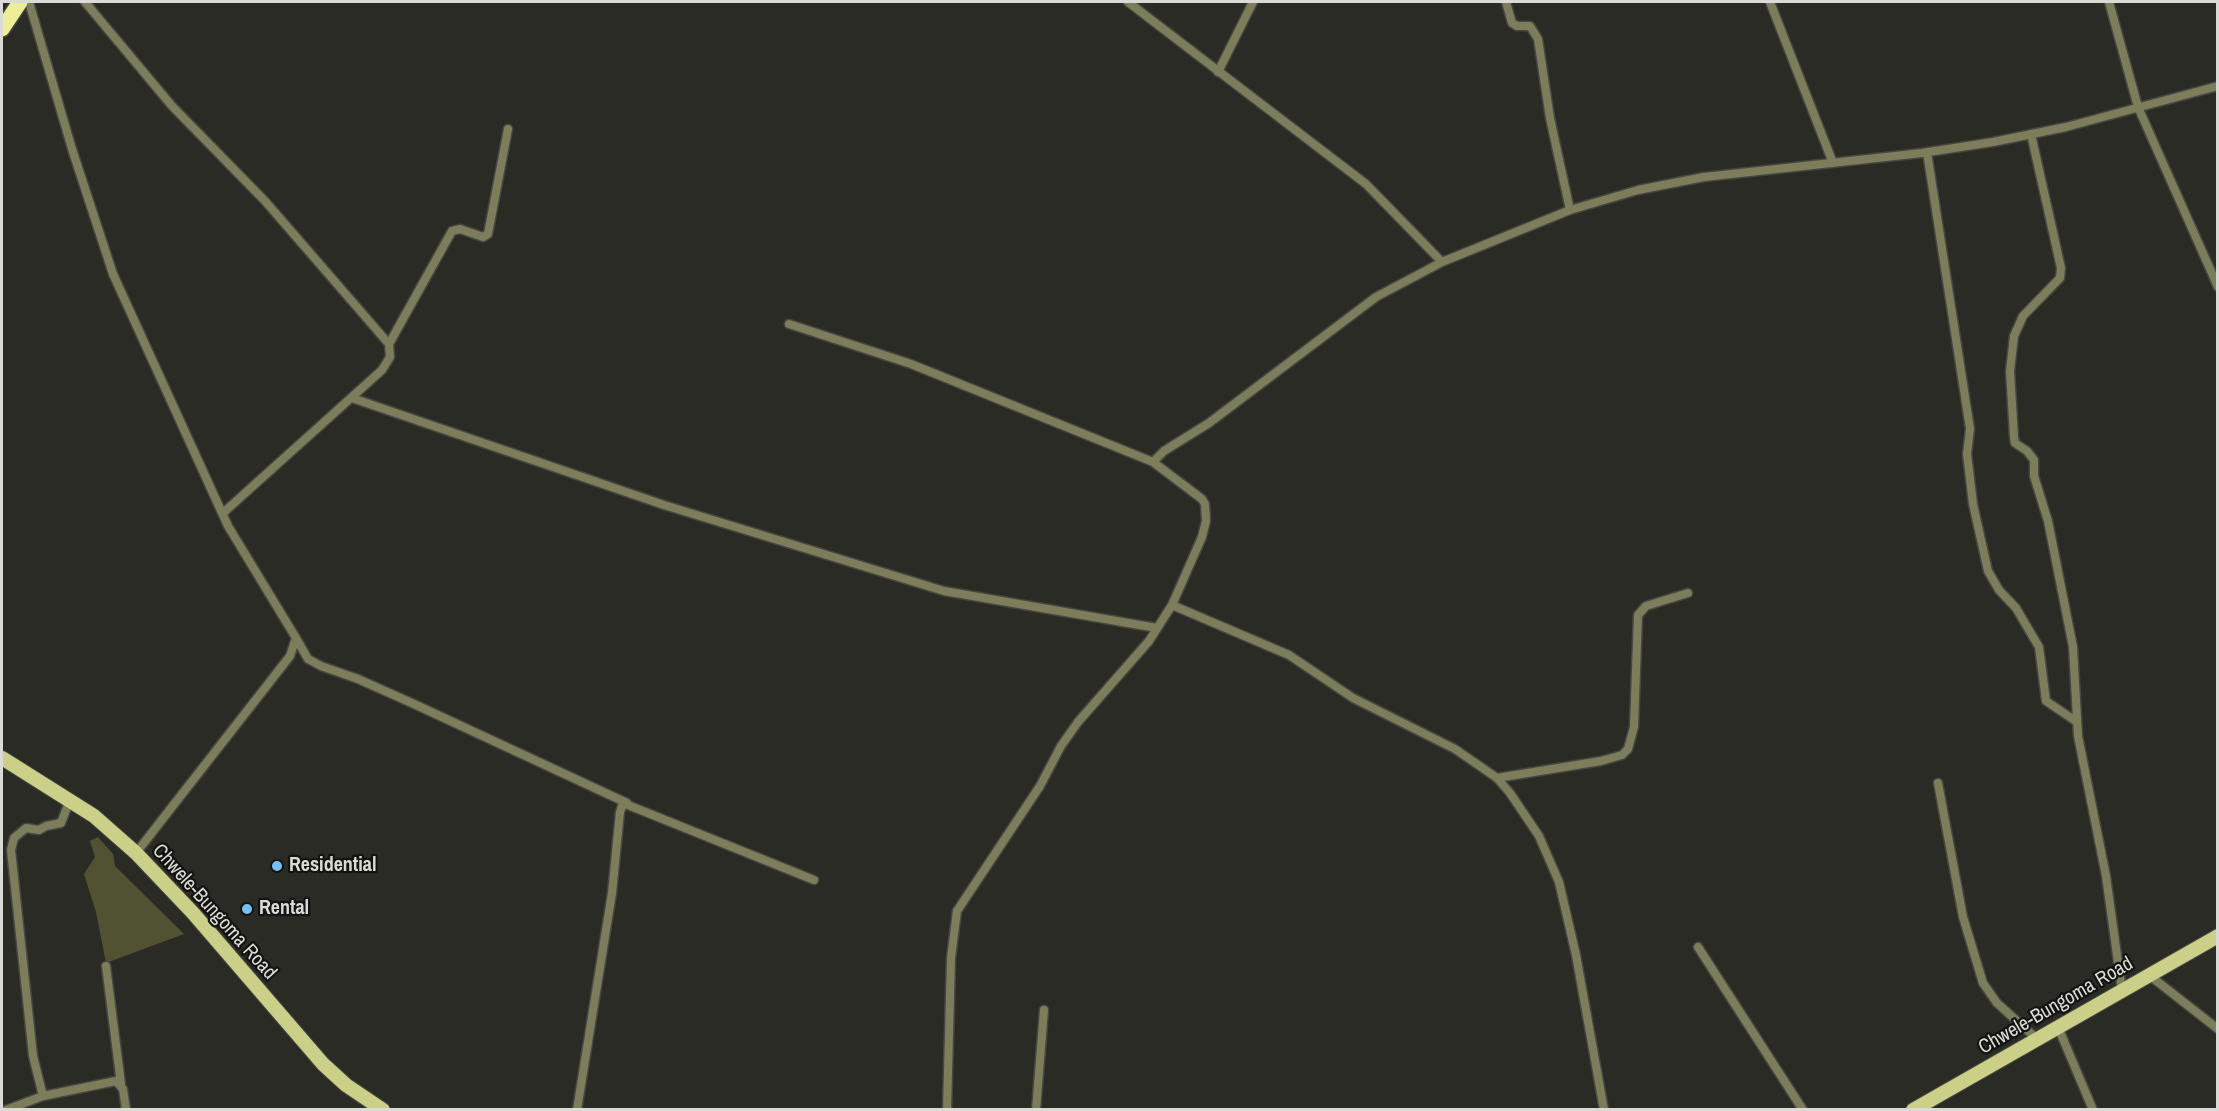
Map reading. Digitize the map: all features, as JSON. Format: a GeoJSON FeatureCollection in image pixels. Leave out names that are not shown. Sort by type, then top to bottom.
{"type":"FeatureCollection","features":[{"type":"Feature","properties":{"kind":"highway"},"geometry":{"type":"LineString","coordinates":[[2,29],[20,2]]}},
{"type":"Feature","properties":{"kind":"main road","name":"Chwele-Bungoma Road"},"geometry":{"type":"LineString","coordinates":[[2,758],[94,816],[136,854],[192,913],[323,1064],[346,1085],[383,1110]]}},
{"type":"Feature","properties":{"kind":"main road","name":"Chwele-Bungoma Road"},"geometry":{"type":"LineString","coordinates":[[1913,1110],[2217,936]]}},
{"type":"Feature","properties":{"kind":"street"},"geometry":{"type":"LineString","coordinates":[[29,2],[72,149],[113,273],[228,526],[308,659],[414,704],[627,803],[814,880]]}},
{"type":"Feature","properties":{"kind":"street"},"geometry":{"type":"LineString","coordinates":[[85,2],[172,106],[265,201],[389,344]]}},
{"type":"Feature","properties":{"kind":"street"},"geometry":{"type":"LineString","coordinates":[[1128,2],[1366,184],[1442,262]]}},
{"type":"Feature","properties":{"kind":"street"},"geometry":{"type":"LineString","coordinates":[[1218,72],[1252,2]]}},
{"type":"Feature","properties":{"kind":"street"},"geometry":{"type":"LineString","coordinates":[[1506,2],[1512,23],[1517,26],[1530,26],[1538,39],[1550,118],[1570,210]]}},
{"type":"Feature","properties":{"kind":"street"},"geometry":{"type":"LineString","coordinates":[[1770,2],[1833,163]]}},
{"type":"Feature","properties":{"kind":"street"},"geometry":{"type":"LineString","coordinates":[[2109,2],[2138,107],[2217,287]]}},
{"type":"Feature","properties":{"kind":"street"},"geometry":{"type":"LineString","coordinates":[[1153,462],[1164,451],[1209,423],[1343,319],[1409,277],[1570,210],[1638,190],[1704,177],[1927,152],[2031,134],[2217,86]]}},
{"type":"Feature","properties":{"kind":"street"},"geometry":{"type":"LineString","coordinates":[[223,513],[352,398],[387,363],[389,344],[452,231],[460,229],[483,237],[488,234],[508,129]]}},
{"type":"Feature","properties":{"kind":"street"},"geometry":{"type":"LineString","coordinates":[[2031,134],[2061,268],[2060,278],[2023,316],[2014,336],[2010,370],[2014,437],[2015,443],[2027,451],[2034,460],[2034,476],[2048,521],[2073,647],[2077,722],[2085,781],[2106,876],[2122,991]]}},
{"type":"Feature","properties":{"kind":"street"},"geometry":{"type":"LineString","coordinates":[[1927,152],[1970,429],[1967,454],[1972,504],[1988,571],[2000,590],[2016,608],[2039,647],[2046,701],[2077,722]]}},
{"type":"Feature","properties":{"kind":"street"},"geometry":{"type":"LineString","coordinates":[[789,324],[911,364],[1153,462],[1202,499],[1207,511],[1202,537],[1172,605],[1157,628],[1061,746],[1040,786],[957,911],[951,958],[947,1110]]}},
{"type":"Feature","properties":{"kind":"street"},"geometry":{"type":"LineString","coordinates":[[352,398],[664,505],[944,591],[1157,628]]}},
{"type":"Feature","properties":{"kind":"street"},"geometry":{"type":"LineString","coordinates":[[1497,778],[1601,761],[1622,755],[1628,749],[1634,727],[1638,615],[1646,606],[1688,593]]}},
{"type":"Feature","properties":{"kind":"street"},"geometry":{"type":"LineString","coordinates":[[1172,605],[1289,655],[1353,698],[1455,749],[1497,778],[1539,836],[1559,882],[1576,955],[1604,1110]]}},
{"type":"Feature","properties":{"kind":"street"},"geometry":{"type":"LineString","coordinates":[[136,854],[290,656],[296,638]]}},
{"type":"Feature","properties":{"kind":"street"},"geometry":{"type":"LineString","coordinates":[[1938,783],[1963,917],[1983,983],[1997,1003],[2037,1039]]}},
{"type":"Feature","properties":{"kind":"street"},"geometry":{"type":"LineString","coordinates":[[43,1096],[33,1056],[11,850],[14,838],[26,828],[39,830],[45,826],[61,823],[70,800]]}},
{"type":"Feature","properties":{"kind":"street"},"geometry":{"type":"LineString","coordinates":[[577,1110],[612,893],[620,812],[621,806],[627,803]]}},
{"type":"Feature","properties":{"kind":"street"},"geometry":{"type":"LineString","coordinates":[[1698,947],[1803,1110]]}},
{"type":"Feature","properties":{"kind":"street"},"geometry":{"type":"LineString","coordinates":[[106,966],[126,1110]]}},
{"type":"Feature","properties":{"kind":"street"},"geometry":{"type":"LineString","coordinates":[[2149,975],[2217,1029]]}},
{"type":"Feature","properties":{"kind":"street"},"geometry":{"type":"LineString","coordinates":[[1036,1110],[1044,1010]]}},
{"type":"Feature","properties":{"kind":"street"},"geometry":{"type":"LineString","coordinates":[[2058,1027],[2093,1110]]}},
{"type":"Feature","properties":{"kind":"street"},"geometry":{"type":"LineString","coordinates":[[6,1110],[43,1096],[114,1082],[121,1084]]}},
{"type":"Feature","properties":{"kind":"green space"},"geometry":{"type":"Polygon","coordinates":[[[98,837],[113,854],[115,866],[184,934],[106,963],[96,912],[84,874],[95,857],[90,841],[98,837]]]}},
{"type":"Feature","properties":{"kind":"place","name":"Residential"},"geometry":{"type":"Point","coordinates":[277,866]}},
{"type":"Feature","properties":{"kind":"place","name":"Rental"},"geometry":{"type":"Point","coordinates":[247,909]}}]}
